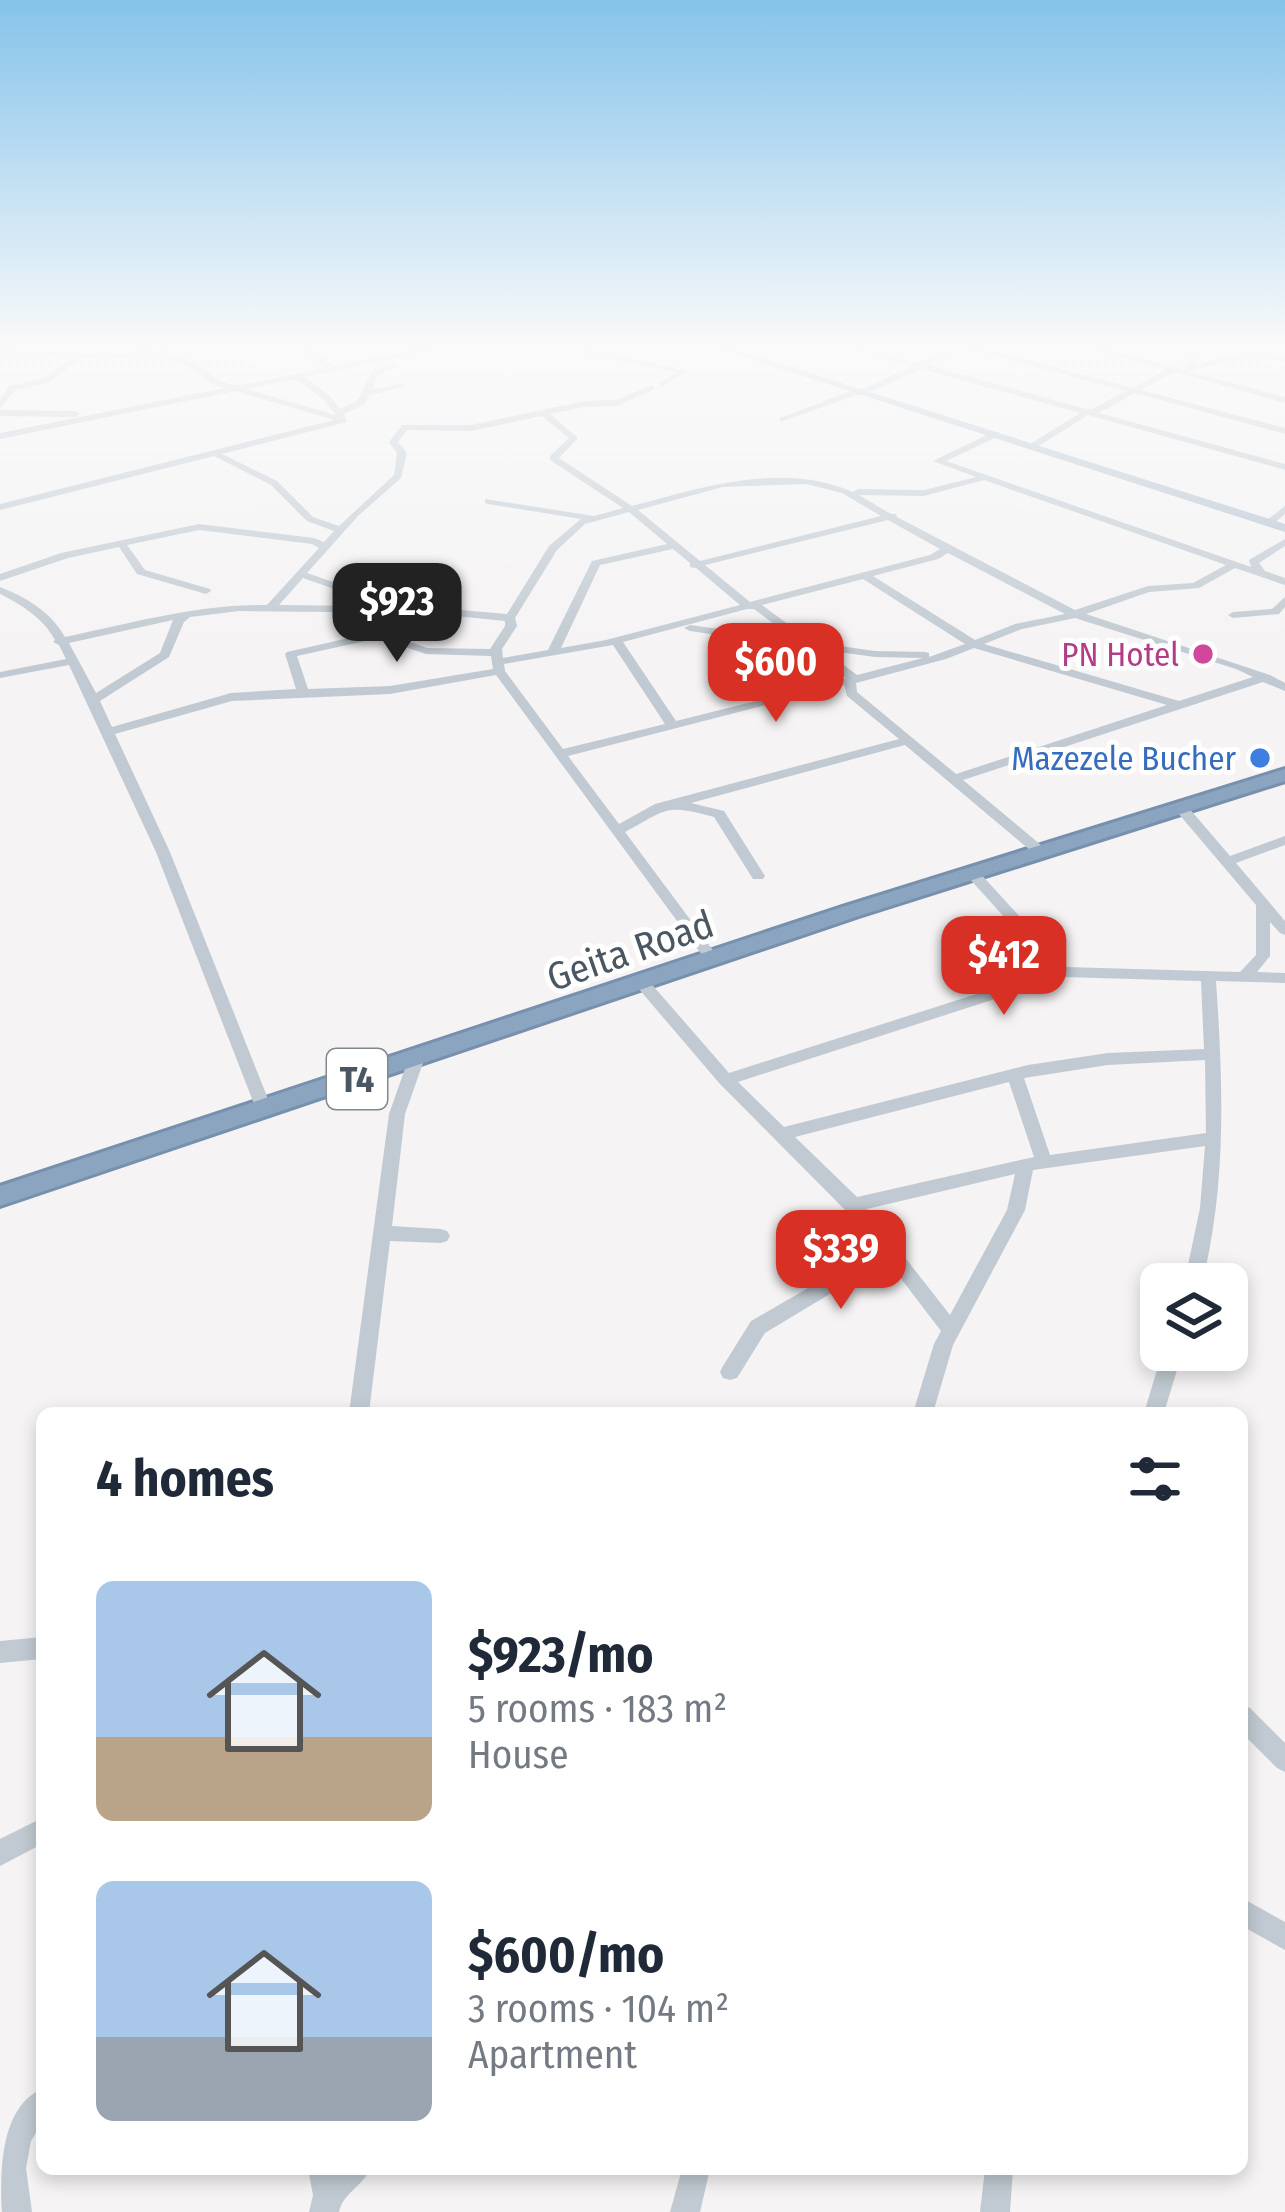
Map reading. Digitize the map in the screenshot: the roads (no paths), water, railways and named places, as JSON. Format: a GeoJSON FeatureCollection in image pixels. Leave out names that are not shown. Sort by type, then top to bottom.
{"type":"FeatureCollection","features":[{"type":"Feature","properties":{"kind":"highway","name":"Geita Road"},"geometry":{"type":"LineString","coordinates":[[0,1196],[1285,775]]}},
{"type":"Feature","properties":{"kind":"main road"},"geometry":{"type":"LineString","coordinates":[[1034,446],[1285,528]]}},
{"type":"Feature","properties":{"kind":"street"},"geometry":{"type":"LineString","coordinates":[[0,507],[246,446]]}},
{"type":"Feature","properties":{"kind":"street"},"geometry":{"type":"LineString","coordinates":[[271,607],[400,473],[402,453],[396,446]]}},
{"type":"Feature","properties":{"kind":"street"},"geometry":{"type":"LineString","coordinates":[[565,446],[553,458],[628,507],[694,565],[816,647],[853,681]]}},
{"type":"Feature","properties":{"kind":"street"},"geometry":{"type":"LineString","coordinates":[[970,446],[938,461],[1285,582]]}},
{"type":"Feature","properties":{"kind":"street"},"geometry":{"type":"LineString","coordinates":[[1212,446],[1285,467]]}},
{"type":"Feature","properties":{"kind":"street"},"geometry":{"type":"LineString","coordinates":[[218,455],[274,483],[310,519],[342,530]]}},
{"type":"Feature","properties":{"kind":"street"},"geometry":{"type":"LineString","coordinates":[[713,960],[497,662],[497,642],[554,548],[565,534],[591,518],[753,481],[806,481],[845,490],[903,494],[949,489],[981,479]]}},
{"type":"Feature","properties":{"kind":"street"},"geometry":{"type":"LineString","coordinates":[[845,490],[1075,614],[1285,687]]}},
{"type":"Feature","properties":{"kind":"street"},"geometry":{"type":"LineString","coordinates":[[694,565],[888,513],[902,502],[903,494]]}},
{"type":"Feature","properties":{"kind":"street"},"geometry":{"type":"LineString","coordinates":[[488,501],[591,518]]}},
{"type":"Feature","properties":{"kind":"street"},"geometry":{"type":"LineString","coordinates":[[1269,523],[1285,509]]}},
{"type":"Feature","properties":{"kind":"street"},"geometry":{"type":"LineString","coordinates":[[0,578],[65,555],[202,527],[314,541],[326,547]]}},
{"type":"Feature","properties":{"kind":"street"},"geometry":{"type":"LineString","coordinates":[[560,754],[950,655],[1018,626],[1075,614],[1150,588],[1195,586],[1247,566],[1285,542]]}},
{"type":"Feature","properties":{"kind":"street"},"geometry":{"type":"LineString","coordinates":[[121,543],[141,572],[206,591]]}},
{"type":"Feature","properties":{"kind":"street"},"geometry":{"type":"LineString","coordinates":[[553,652],[596,563],[673,547]]}},
{"type":"Feature","properties":{"kind":"street"},"geometry":{"type":"LineString","coordinates":[[108,732],[231,697],[390,690],[497,662],[616,641],[866,576],[947,549]]}},
{"type":"Feature","properties":{"kind":"street"},"geometry":{"type":"LineString","coordinates":[[300,574],[364,596],[377,609]]}},
{"type":"Feature","properties":{"kind":"street"},"geometry":{"type":"LineString","coordinates":[[866,576],[975,645],[1175,704]]}},
{"type":"Feature","properties":{"kind":"street"},"geometry":{"type":"LineString","coordinates":[[3,595],[54,627],[94,700],[164,852],[264,1109]]}},
{"type":"Feature","properties":{"kind":"street"},"geometry":{"type":"LineString","coordinates":[[1232,615],[1275,612],[1285,600]]}},
{"type":"Feature","properties":{"kind":"street"},"geometry":{"type":"LineString","coordinates":[[59,642],[188,614],[271,607],[404,610],[510,619]]}},
{"type":"Feature","properties":{"kind":"street"},"geometry":{"type":"LineString","coordinates":[[386,635],[404,610]]}},
{"type":"Feature","properties":{"kind":"street"},"geometry":{"type":"LineString","coordinates":[[94,700],[165,655],[188,614]]}},
{"type":"Feature","properties":{"kind":"street"},"geometry":{"type":"LineString","coordinates":[[671,627],[875,654],[950,655]]}},
{"type":"Feature","properties":{"kind":"street"},"geometry":{"type":"LineString","coordinates":[[102,633],[176,629]]}},
{"type":"Feature","properties":{"kind":"street"},"geometry":{"type":"LineString","coordinates":[[299,693],[304,687],[292,653],[338,640],[386,635],[425,651],[497,662]]}},
{"type":"Feature","properties":{"kind":"street"},"geometry":{"type":"LineString","coordinates":[[729,635],[743,678],[790,697]]}},
{"type":"Feature","properties":{"kind":"street"},"geometry":{"type":"LineString","coordinates":[[616,641],[673,726]]}},
{"type":"Feature","properties":{"kind":"street"},"geometry":{"type":"LineString","coordinates":[[737,664],[816,647]]}},
{"type":"Feature","properties":{"kind":"street"},"geometry":{"type":"LineString","coordinates":[[0,675],[70,661]]}},
{"type":"Feature","properties":{"kind":"street"},"geometry":{"type":"LineString","coordinates":[[954,779],[1267,677]]}},
{"type":"Feature","properties":{"kind":"street"},"geometry":{"type":"LineString","coordinates":[[853,681],[850,693],[1042,853]]}},
{"type":"Feature","properties":{"kind":"street"},"geometry":{"type":"LineString","coordinates":[[616,831],[674,802],[906,740]]}},
{"type":"Feature","properties":{"kind":"street"},"geometry":{"type":"LineString","coordinates":[[674,802],[719,814],[758,876]]}},
{"type":"Feature","properties":{"kind":"street"},"geometry":{"type":"LineString","coordinates":[[1183,810],[1285,930]]}},
{"type":"Feature","properties":{"kind":"street"},"geometry":{"type":"LineString","coordinates":[[1229,861],[1285,840]]}},
{"type":"Feature","properties":{"kind":"street"},"geometry":{"type":"LineString","coordinates":[[973,874],[1062,972]]}},
{"type":"Feature","properties":{"kind":"street"},"geometry":{"type":"LineString","coordinates":[[1244,977],[1263,956],[1263,904]]}},
{"type":"Feature","properties":{"kind":"street"},"geometry":{"type":"LineString","coordinates":[[726,1080],[1062,972],[1285,978]]}},
{"type":"Feature","properties":{"kind":"street"},"geometry":{"type":"LineString","coordinates":[[1199,1263],[1215,1138],[1208,976]]}},
{"type":"Feature","properties":{"kind":"street"},"geometry":{"type":"LineString","coordinates":[[643,984],[726,1080],[860,1212],[951,1330]]}},
{"type":"Feature","properties":{"kind":"street"},"geometry":{"type":"LineString","coordinates":[[781,1134],[1015,1074],[1108,1060],[1213,1054]]}},
{"type":"Feature","properties":{"kind":"street"},"geometry":{"type":"LineString","coordinates":[[359,1407],[399,1102],[416,1060]]}},
{"type":"Feature","properties":{"kind":"street"},"geometry":{"type":"LineString","coordinates":[[925,1407],[951,1330],[1016,1210],[1035,1164],[1015,1074]]}},
{"type":"Feature","properties":{"kind":"street"},"geometry":{"type":"LineString","coordinates":[[860,1212],[1035,1164],[1215,1138]]}},
{"type":"Feature","properties":{"kind":"street"},"geometry":{"type":"LineString","coordinates":[[730,1372],[758,1327],[862,1267],[860,1212]]}},
{"type":"Feature","properties":{"kind":"street"},"geometry":{"type":"LineString","coordinates":[[382,1233],[441,1236]]}},
{"type":"Feature","properties":{"kind":"street"},"geometry":{"type":"LineString","coordinates":[[1156,1407],[1167,1371]]}},
{"type":"Feature","properties":{"kind":"street"},"geometry":{"type":"LineString","coordinates":[[0,1652],[36,1649]]}},
{"type":"Feature","properties":{"kind":"street"},"geometry":{"type":"LineString","coordinates":[[1248,1722],[1285,1760]]}},
{"type":"Feature","properties":{"kind":"street"},"geometry":{"type":"LineString","coordinates":[[0,1853],[36,1833]]}},
{"type":"Feature","properties":{"kind":"street"},"geometry":{"type":"LineString","coordinates":[[1248,1915],[1285,1937]]}},
{"type":"Feature","properties":{"kind":"street"},"geometry":{"type":"LineString","coordinates":[[17,2212],[10,2178],[14,2147],[19,2131],[36,2110]]}},
{"type":"Feature","properties":{"kind":"street"},"geometry":{"type":"LineString","coordinates":[[685,2212],[695,2175]]}},
{"type":"Feature","properties":{"kind":"street"},"geometry":{"type":"LineString","coordinates":[[995,2212],[998,2175]]}},
{"type":"Feature","properties":{"kind":"place","name":"PN Hotel"},"geometry":{"type":"Point","coordinates":[1203,654]}},
{"type":"Feature","properties":{"kind":"place","name":"Mazezele Bucher"},"geometry":{"type":"Point","coordinates":[1260,758]}}]}
